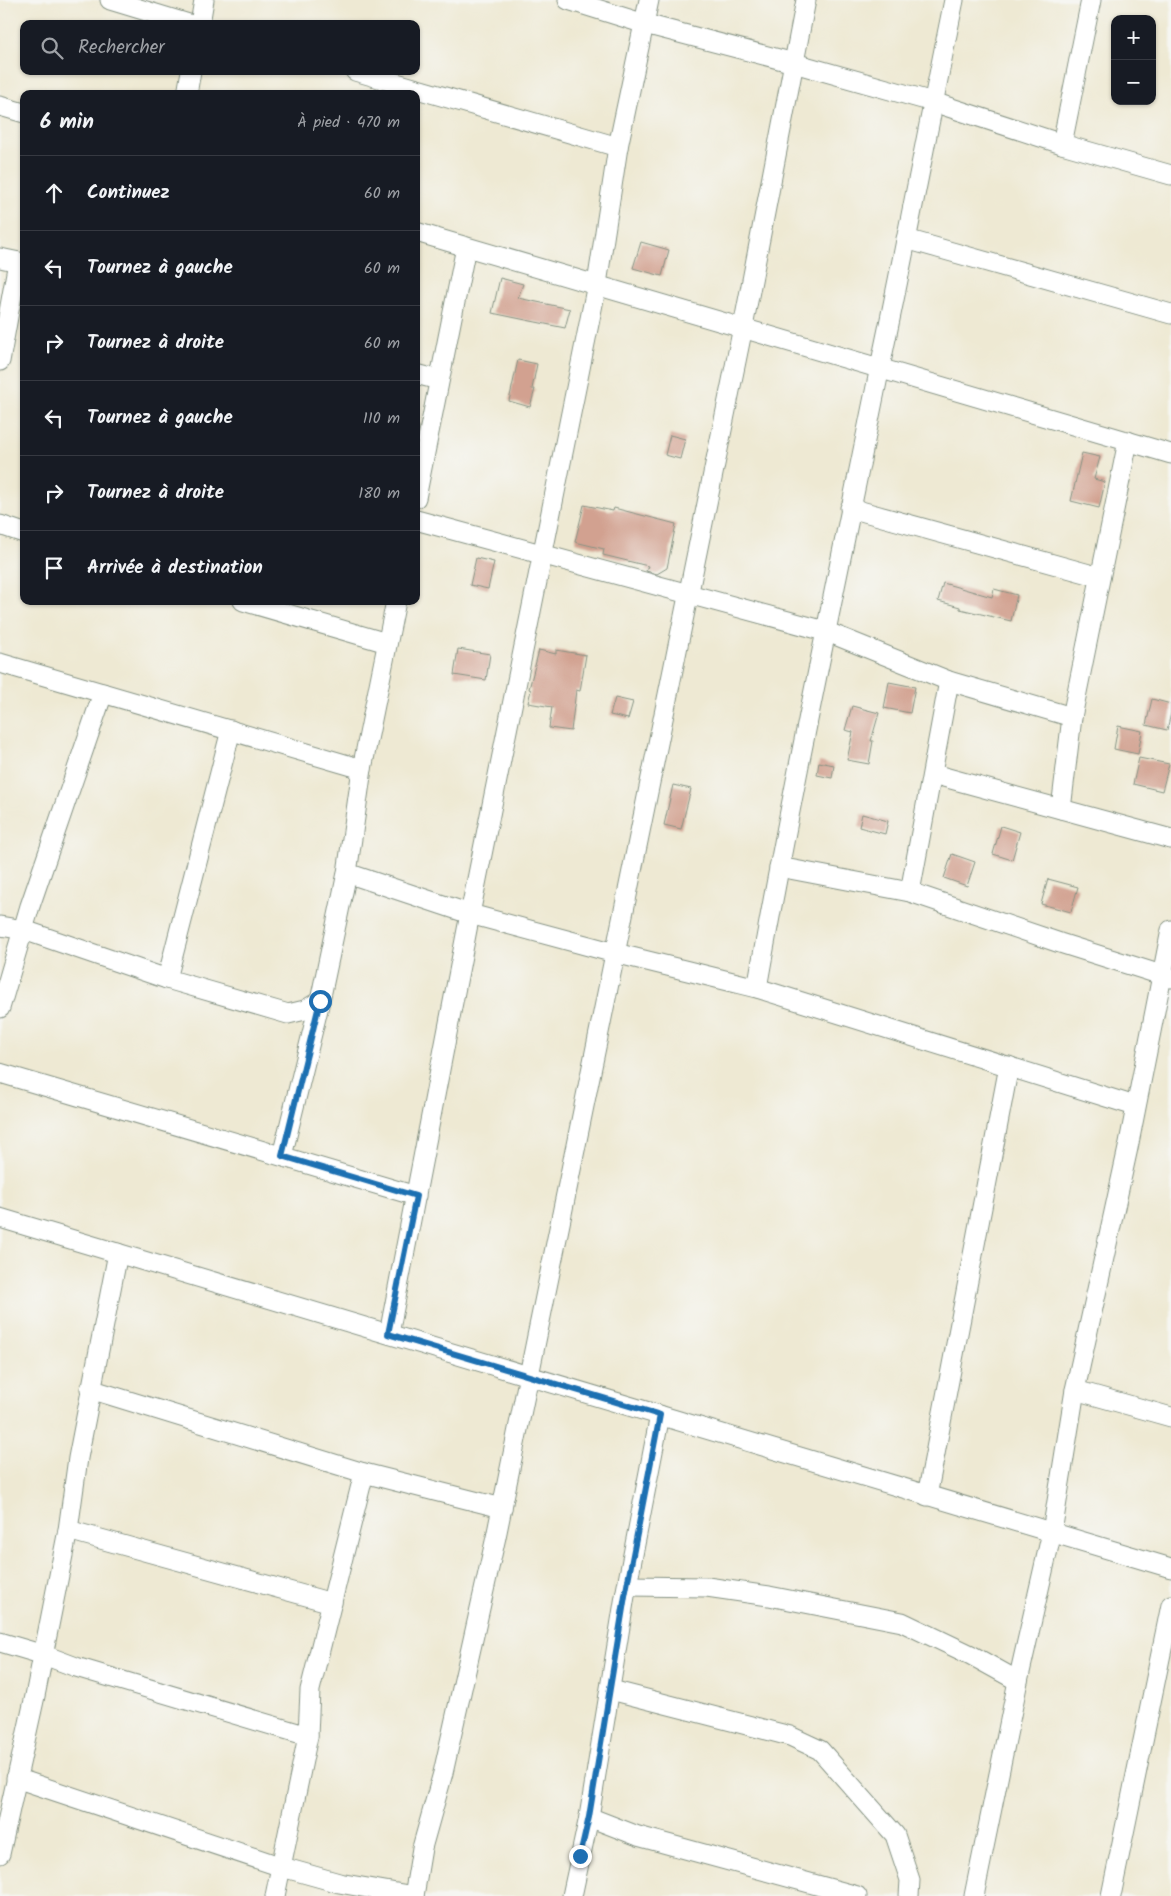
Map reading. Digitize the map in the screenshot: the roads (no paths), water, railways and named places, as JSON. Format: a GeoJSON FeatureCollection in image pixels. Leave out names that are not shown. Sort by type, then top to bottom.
{"type":"FeatureCollection","features":[{"type":"Feature","properties":{"kind":"street"},"geometry":{"type":"LineString","coordinates":[[110,0],[176,20]]}},
{"type":"Feature","properties":{"kind":"street"},"geometry":{"type":"LineString","coordinates":[[201,20],[204,0]]}},
{"type":"Feature","properties":{"kind":"street"},"geometry":{"type":"LineString","coordinates":[[568,0],[645,24],[794,62],[934,102],[1062,144],[1171,175]]}},
{"type":"Feature","properties":{"kind":"street"},"geometry":{"type":"LineString","coordinates":[[388,1334],[470,914],[597,284],[618,147],[649,0]]}},
{"type":"Feature","properties":{"kind":"street"},"geometry":{"type":"LineString","coordinates":[[16,1778],[282,1867],[339,1882],[414,1896],[422,1848],[443,1773],[502,1508],[743,327],[806,0]]}},
{"type":"Feature","properties":{"kind":"street"},"geometry":{"type":"LineString","coordinates":[[757,988],[778,866],[954,0]]}},
{"type":"Feature","properties":{"kind":"street"},"geometry":{"type":"LineString","coordinates":[[1062,144],[1091,0]]}},
{"type":"Feature","properties":{"kind":"street"},"geometry":{"type":"LineString","coordinates":[[188,90],[190,75]]}},
{"type":"Feature","properties":{"kind":"street"},"geometry":{"type":"LineString","coordinates":[[369,75],[618,147]]}},
{"type":"Feature","properties":{"kind":"street"},"geometry":{"type":"LineString","coordinates":[[0,106],[20,112]]}},
{"type":"Feature","properties":{"kind":"street"},"geometry":{"type":"LineString","coordinates":[[420,233],[1171,454]]}},
{"type":"Feature","properties":{"kind":"street"},"geometry":{"type":"LineString","coordinates":[[906,239],[1171,314]]}},
{"type":"Feature","properties":{"kind":"street"},"geometry":{"type":"LineString","coordinates":[[420,477],[466,247]]}},
{"type":"Feature","properties":{"kind":"street"},"geometry":{"type":"LineString","coordinates":[[0,258],[20,262]]}},
{"type":"Feature","properties":{"kind":"street"},"geometry":{"type":"LineString","coordinates":[[0,361],[20,267]]}},
{"type":"Feature","properties":{"kind":"street"},"geometry":{"type":"LineString","coordinates":[[420,375],[439,380]]}},
{"type":"Feature","properties":{"kind":"street"},"geometry":{"type":"LineString","coordinates":[[1061,809],[1072,716],[1128,441]]}},
{"type":"Feature","properties":{"kind":"street"},"geometry":{"type":"LineString","coordinates":[[850,508],[1100,577]]}},
{"type":"Feature","properties":{"kind":"street"},"geometry":{"type":"LineString","coordinates":[[420,521],[825,631],[949,681],[1072,716]]}},
{"type":"Feature","properties":{"kind":"street"},"geometry":{"type":"LineString","coordinates":[[0,525],[20,532]]}},
{"type":"Feature","properties":{"kind":"street"},"geometry":{"type":"LineString","coordinates":[[257,605],[387,643]]}},
{"type":"Feature","properties":{"kind":"street"},"geometry":{"type":"LineString","coordinates":[[282,1156],[320,1001],[347,873],[362,769],[395,605]]}},
{"type":"Feature","properties":{"kind":"street"},"geometry":{"type":"LineString","coordinates":[[0,664],[362,769]]}},
{"type":"Feature","properties":{"kind":"street"},"geometry":{"type":"LineString","coordinates":[[910,892],[949,681]]}},
{"type":"Feature","properties":{"kind":"street"},"geometry":{"type":"LineString","coordinates":[[0,1008],[30,906],[103,694]]}},
{"type":"Feature","properties":{"kind":"street"},"geometry":{"type":"LineString","coordinates":[[167,979],[231,730]]}},
{"type":"Feature","properties":{"kind":"street"},"geometry":{"type":"LineString","coordinates":[[933,774],[1171,839]]}},
{"type":"Feature","properties":{"kind":"street"},"geometry":{"type":"LineString","coordinates":[[778,866],[910,892],[1060,943],[1166,976]]}},
{"type":"Feature","properties":{"kind":"street"},"geometry":{"type":"LineString","coordinates":[[347,873],[470,914],[615,953],[757,988],[1135,1106]]}},
{"type":"Feature","properties":{"kind":"street"},"geometry":{"type":"LineString","coordinates":[[0,926],[24,930],[167,979],[288,1014],[305,1010],[320,1001]]}},
{"type":"Feature","properties":{"kind":"street"},"geometry":{"type":"LineString","coordinates":[[974,1896],[1018,1681],[1052,1532],[1075,1390],[1128,1148],[1135,1106],[1166,976],[1171,930]]}},
{"type":"Feature","properties":{"kind":"street"},"geometry":{"type":"LineString","coordinates":[[927,1496],[1009,1066]]}},
{"type":"Feature","properties":{"kind":"street"},"geometry":{"type":"LineString","coordinates":[[0,1073],[416,1196]]}},
{"type":"Feature","properties":{"kind":"street"},"geometry":{"type":"LineString","coordinates":[[0,1218],[1171,1568]]}},
{"type":"Feature","properties":{"kind":"street"},"geometry":{"type":"LineString","coordinates":[[0,1854],[44,1654],[68,1530],[90,1389],[118,1253]]}},
{"type":"Feature","properties":{"kind":"street"},"geometry":{"type":"LineString","coordinates":[[90,1389],[364,1473],[502,1508]]}},
{"type":"Feature","properties":{"kind":"street"},"geometry":{"type":"LineString","coordinates":[[1075,1390],[1171,1418]]}},
{"type":"Feature","properties":{"kind":"street"},"geometry":{"type":"LineString","coordinates":[[572,1896],[589,1817],[628,1586],[660,1415]]}},
{"type":"Feature","properties":{"kind":"street"},"geometry":{"type":"LineString","coordinates":[[275,1896],[308,1736],[310,1690],[364,1473]]}},
{"type":"Feature","properties":{"kind":"street"},"geometry":{"type":"LineString","coordinates":[[68,1530],[332,1603]]}},
{"type":"Feature","properties":{"kind":"street"},"geometry":{"type":"LineString","coordinates":[[628,1586],[707,1587],[769,1596],[902,1622],[971,1655],[1018,1681]]}},
{"type":"Feature","properties":{"kind":"street"},"geometry":{"type":"LineString","coordinates":[[1111,1896],[1171,1605]]}},
{"type":"Feature","properties":{"kind":"street"},"geometry":{"type":"LineString","coordinates":[[0,1642],[44,1654],[76,1667],[308,1736]]}},
{"type":"Feature","properties":{"kind":"street"},"geometry":{"type":"LineString","coordinates":[[611,1690],[790,1736],[820,1750],[895,1835],[910,1880],[909,1896]]}},
{"type":"Feature","properties":{"kind":"street"},"geometry":{"type":"LineString","coordinates":[[589,1817],[638,1836],[857,1896]]}}]}
